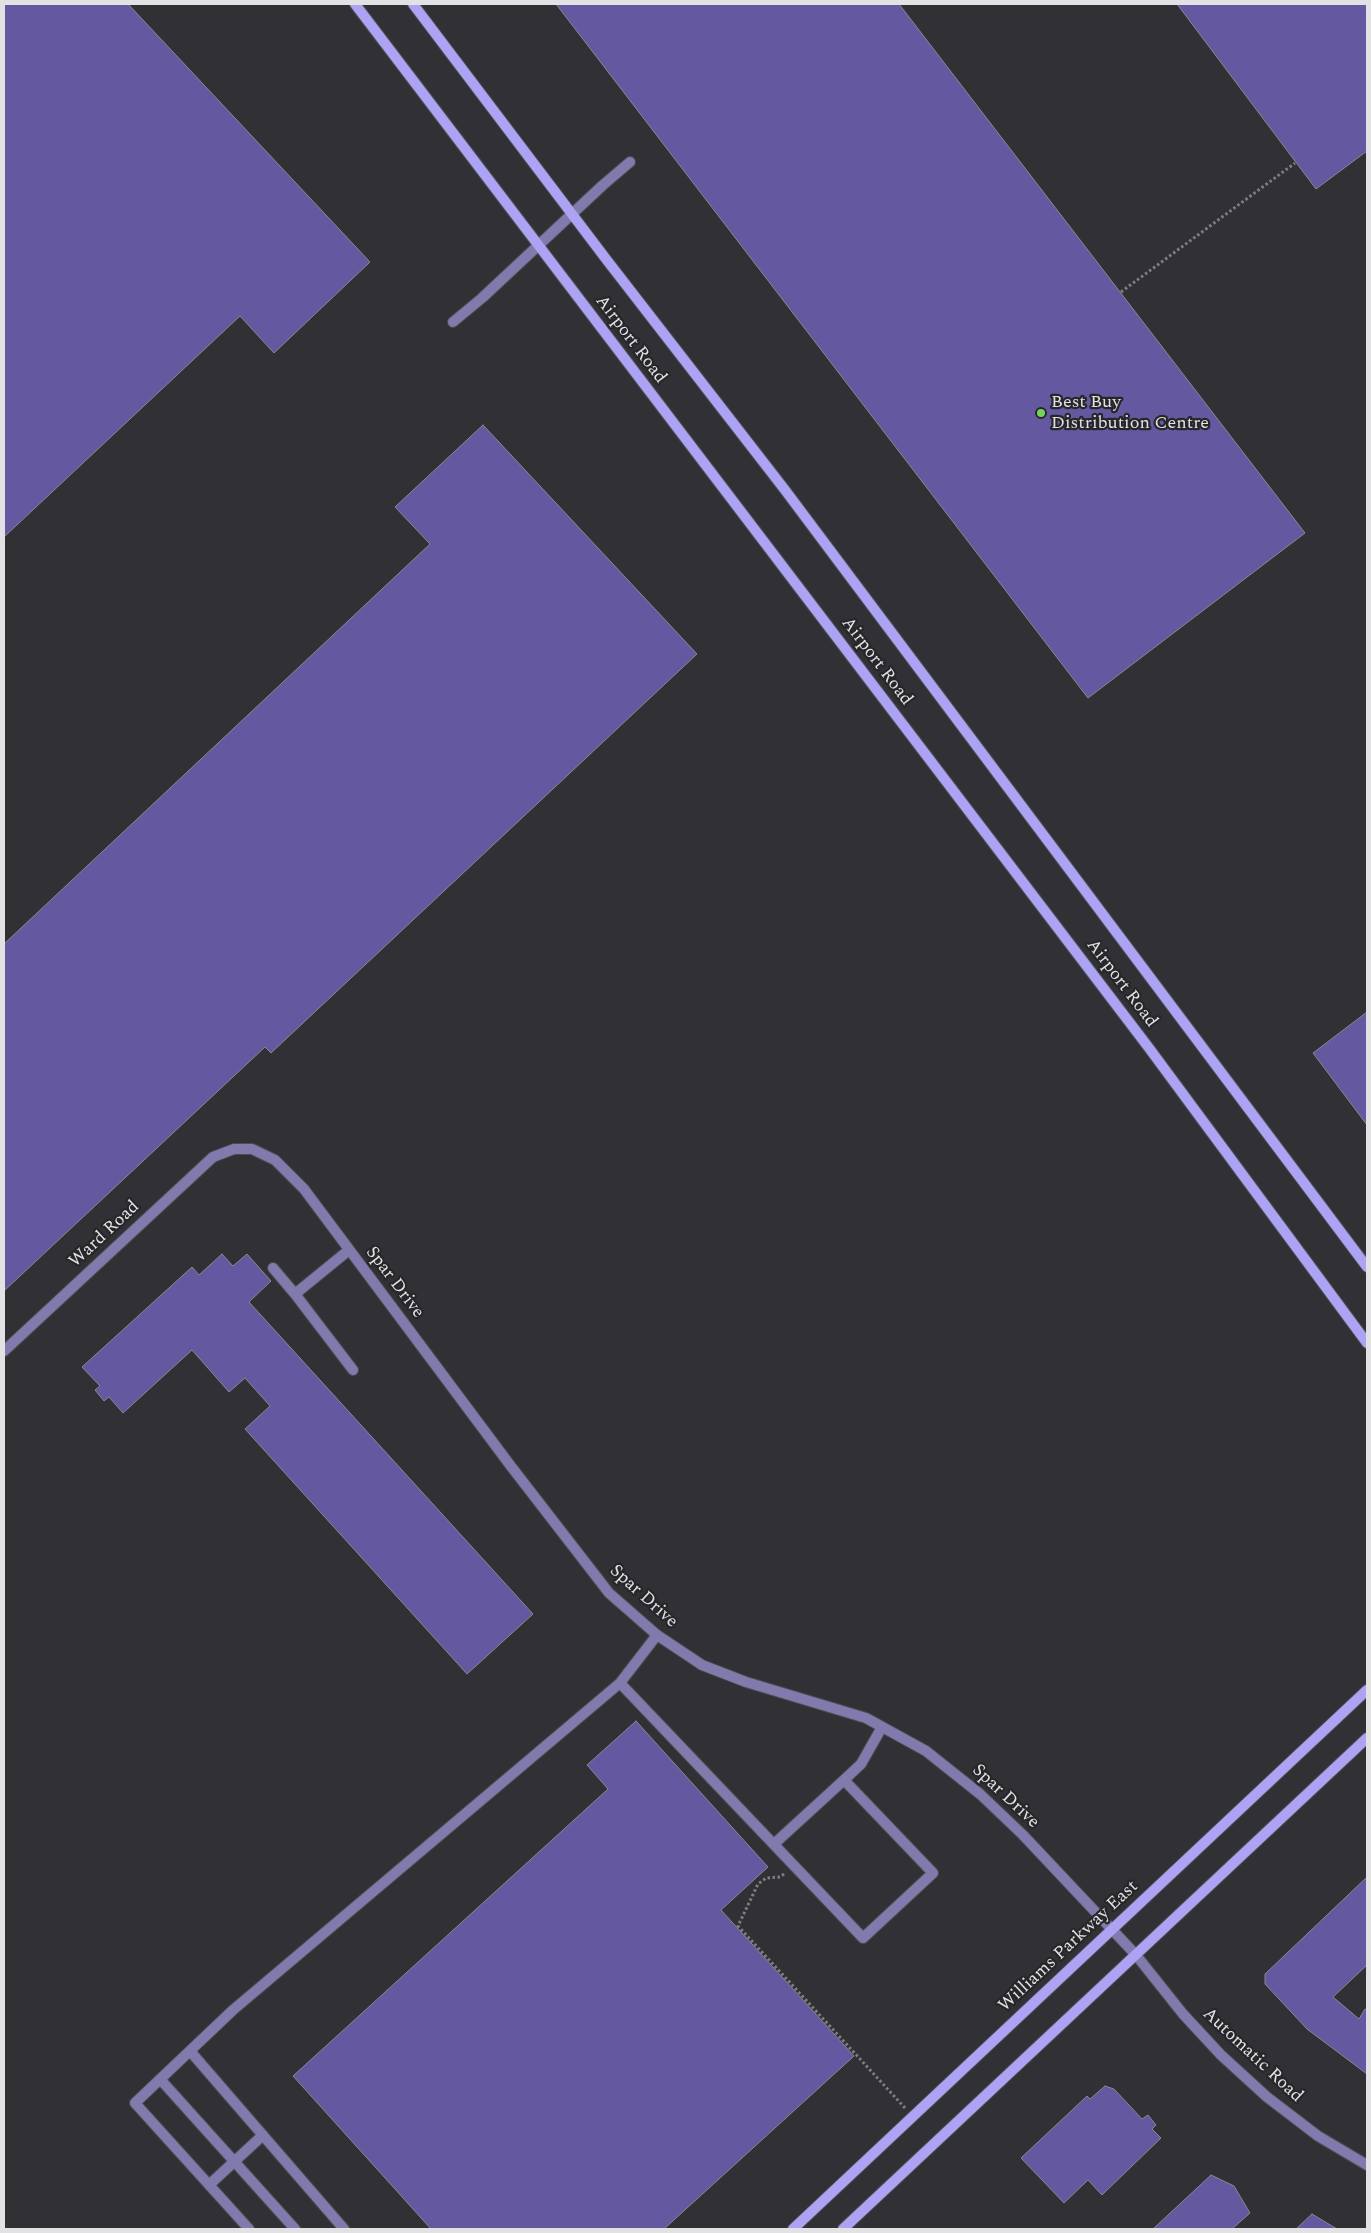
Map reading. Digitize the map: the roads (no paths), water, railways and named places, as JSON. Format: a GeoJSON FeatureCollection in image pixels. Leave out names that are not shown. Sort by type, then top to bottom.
{"type":"FeatureCollection","features":[{"type":"Feature","properties":{"kind":"main road","name":"Airport Road"},"geometry":{"type":"LineString","coordinates":[[354,4],[1143,1040],[1367,1343]]}},
{"type":"Feature","properties":{"kind":"main road","name":"Airport Road"},"geometry":{"type":"LineString","coordinates":[[413,4],[785,490],[1367,1266]]}},
{"type":"Feature","properties":{"kind":"main road","name":"Williams Parkway East"},"geometry":{"type":"LineString","coordinates":[[794,2229],[1367,1690]]}},
{"type":"Feature","properties":{"kind":"main road"},"geometry":{"type":"LineString","coordinates":[[843,2229],[1367,1738]]}},
{"type":"Feature","properties":{"kind":"street"},"geometry":{"type":"LineString","coordinates":[[452,322],[482,298],[602,185],[630,162]]}},
{"type":"Feature","properties":{"kind":"street","name":"Spar Drive"},"geometry":{"type":"LineString","coordinates":[[234,1149],[252,1149],[275,1160],[304,1189],[609,1593],[657,1635],[702,1665],[746,1682],[866,1718],[926,1750],[980,1794],[1023,1835],[1111,1930]]}},
{"type":"Feature","properties":{"kind":"street","name":"Ward Road"},"geometry":{"type":"LineString","coordinates":[[4,1351],[213,1157],[234,1149]]}},
{"type":"Feature","properties":{"kind":"street"},"geometry":{"type":"LineString","coordinates":[[295,1294],[350,1250]]}},
{"type":"Feature","properties":{"kind":"street"},"geometry":{"type":"LineString","coordinates":[[273,1268],[353,1370]]}},
{"type":"Feature","properties":{"kind":"street"},"geometry":{"type":"LineString","coordinates":[[249,2229],[134,2103],[233,2010],[620,1682],[657,1635]]}},
{"type":"Feature","properties":{"kind":"street"},"geometry":{"type":"LineString","coordinates":[[620,1682],[862,1938],[933,1873],[844,1780]]}},
{"type":"Feature","properties":{"kind":"street"},"geometry":{"type":"LineString","coordinates":[[774,1844],[860,1764],[882,1727]]}},
{"type":"Feature","properties":{"kind":"street","name":"Automatic Road"},"geometry":{"type":"LineString","coordinates":[[1111,1930],[1136,1955],[1183,2014],[1221,2055],[1259,2090],[1318,2136],[1367,2165]]}},
{"type":"Feature","properties":{"kind":"street"},"geometry":{"type":"LineString","coordinates":[[190,2051],[344,2229]]}},
{"type":"Feature","properties":{"kind":"street"},"geometry":{"type":"LineString","coordinates":[[160,2079],[295,2229]]}},
{"type":"Feature","properties":{"kind":"street"},"geometry":{"type":"LineString","coordinates":[[209,2185],[263,2135]]}},
{"type":"Feature","properties":{"kind":"place","name":"Best Buy Distribution Centre"},"geometry":{"type":"Point","coordinates":[1041,413]}}]}
